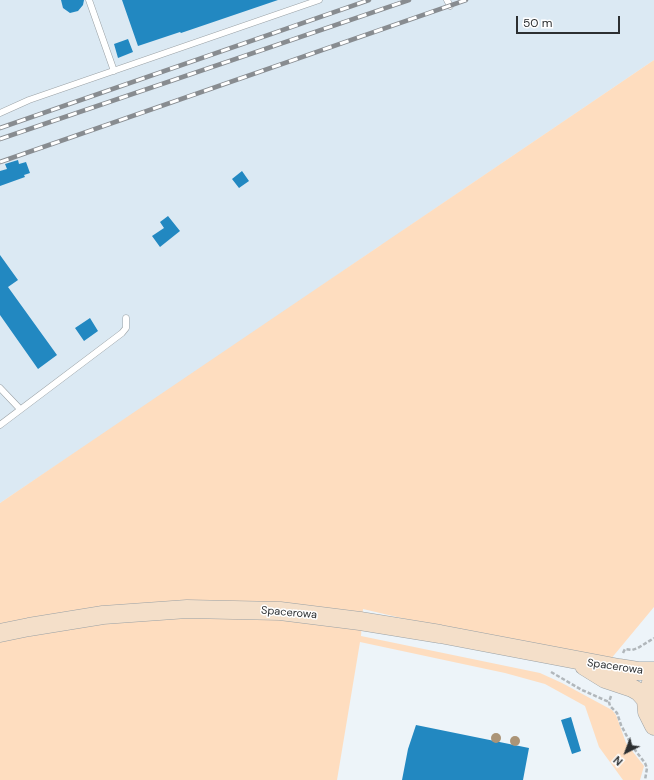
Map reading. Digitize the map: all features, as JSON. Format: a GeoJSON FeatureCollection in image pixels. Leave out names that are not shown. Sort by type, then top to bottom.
{"type":"FeatureCollection","features":[{"type":"Feature","properties":{"kind":"street","name":"Spacerowa"},"geometry":{"type":"LineString","coordinates":[[0,633],[103,615],[187,609],[280,611],[375,623],[440,634],[576,661],[638,671],[654,671]]}},
{"type":"Feature","properties":{"kind":"street","name":"Spacerowa"},"geometry":{"type":"LineString","coordinates":[[576,661],[605,679],[639,692],[646,700]]}},
{"type":"Feature","properties":{"kind":"street"},"geometry":{"type":"LineString","coordinates":[[654,676],[650,684],[646,700],[647,712],[654,726]]}},
{"type":"Feature","properties":{"kind":"lane"},"geometry":{"type":"LineString","coordinates":[[89,0],[114,71]]}},
{"type":"Feature","properties":{"kind":"lane"},"geometry":{"type":"LineString","coordinates":[[0,113],[30,100],[319,0]]}},
{"type":"Feature","properties":{"kind":"lane"},"geometry":{"type":"LineString","coordinates":[[0,425],[122,333],[126,328],[126,318]]}},
{"type":"Feature","properties":{"kind":"lane"},"geometry":{"type":"LineString","coordinates":[[0,388],[20,409]]}},
{"type":"Feature","properties":{"kind":"path"},"geometry":{"type":"LineString","coordinates":[[545,670],[582,690],[609,702]]}},
{"type":"Feature","properties":{"kind":"shaded area"},"geometry":{"type":"Polygon","coordinates":[[[0,0],[654,0],[654,60],[402,231],[399,244],[391,246],[381,245],[211,362],[0,503],[0,0]]]}},
{"type":"Feature","properties":{"kind":"shaded area"},"geometry":{"type":"Polygon","coordinates":[[[654,60],[654,607],[605,666],[363,609],[361,636],[540,673],[562,683],[612,710],[616,715],[626,743],[644,766],[640,780],[623,780],[599,747],[585,706],[545,684],[505,673],[360,642],[337,780],[0,780],[0,503],[654,60]]]}},
{"type":"Feature","properties":{"kind":"building"},"geometry":{"type":"Polygon","coordinates":[[[61,0],[84,0],[83,5],[78,11],[70,13],[63,8],[61,0]]]}},
{"type":"Feature","properties":{"kind":"building"},"geometry":{"type":"Polygon","coordinates":[[[122,0],[278,0],[138,46],[122,0]]]}},
{"type":"Feature","properties":{"kind":"building"},"geometry":{"type":"Polygon","coordinates":[[[128,39],[133,52],[118,58],[114,44],[128,39]]]}},
{"type":"Feature","properties":{"kind":"building"},"geometry":{"type":"Polygon","coordinates":[[[18,160],[19,164],[26,162],[30,173],[24,175],[25,177],[0,186],[0,171],[7,169],[5,164],[18,160]]]}},
{"type":"Feature","properties":{"kind":"building"},"geometry":{"type":"Polygon","coordinates":[[[242,171],[249,181],[239,188],[232,179],[242,171]]]}},
{"type":"Feature","properties":{"kind":"building"},"geometry":{"type":"Polygon","coordinates":[[[168,216],[180,231],[160,247],[152,236],[164,228],[160,222],[168,216]]]}},
{"type":"Feature","properties":{"kind":"building"},"geometry":{"type":"Polygon","coordinates":[[[0,255],[18,280],[8,287],[57,355],[38,369],[0,315],[0,255]]]}},
{"type":"Feature","properties":{"kind":"building"},"geometry":{"type":"Polygon","coordinates":[[[90,318],[98,331],[84,341],[75,328],[90,318]]]}},
{"type":"Feature","properties":{"kind":"building"},"geometry":{"type":"Polygon","coordinates":[[[571,717],[581,751],[572,754],[561,720],[571,717]]]}},
{"type":"Feature","properties":{"kind":"building"},"geometry":{"type":"Polygon","coordinates":[[[416,725],[529,748],[523,780],[402,780],[408,749],[416,725]]]}},
{"type":"Feature","properties":{"kind":"railway"},"geometry":{"type":"LineString","coordinates":[[0,128],[369,0]]}},
{"type":"Feature","properties":{"kind":"railway"},"geometry":{"type":"LineString","coordinates":[[0,139],[409,0]]}},
{"type":"Feature","properties":{"kind":"railway"},"geometry":{"type":"LineString","coordinates":[[0,162],[466,0]]}}]}
